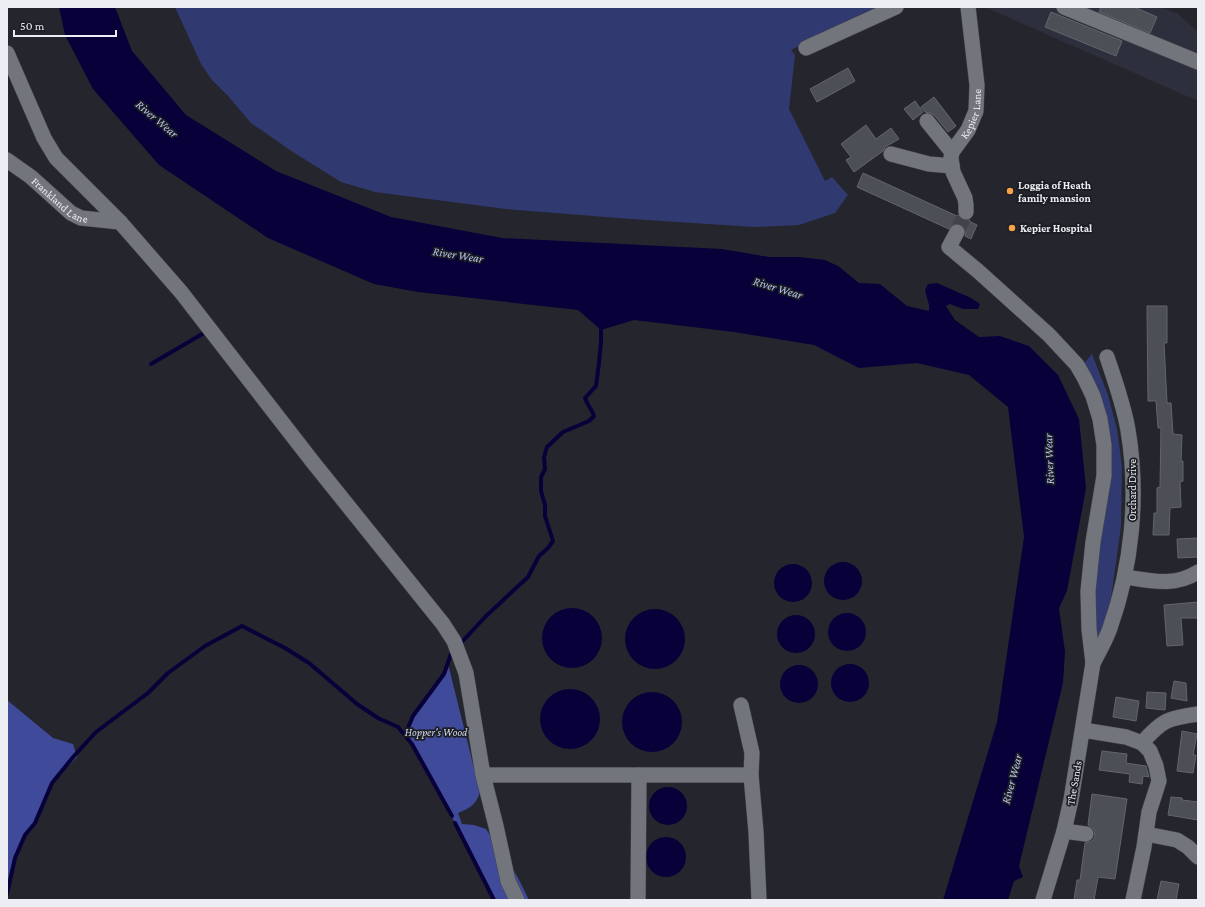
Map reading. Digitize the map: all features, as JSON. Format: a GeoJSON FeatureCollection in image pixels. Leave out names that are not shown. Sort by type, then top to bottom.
{"type":"FeatureCollection","features":[{"type":"Feature","properties":{"kind":"street"},"geometry":{"type":"LineString","coordinates":[[806,48],[896,7]]}},
{"type":"Feature","properties":{"kind":"street","name":"Kepier Lane"},"geometry":{"type":"LineString","coordinates":[[952,159],[968,130],[976,111],[977,85],[968,7]]}},
{"type":"Feature","properties":{"kind":"street"},"geometry":{"type":"LineString","coordinates":[[1064,7],[1198,62]]}},
{"type":"Feature","properties":{"kind":"street"},"geometry":{"type":"LineString","coordinates":[[7,53],[44,138],[56,158],[120,222],[181,292],[312,461],[443,624],[454,641],[466,673],[483,775],[508,881],[517,900]]}},
{"type":"Feature","properties":{"kind":"street"},"geometry":{"type":"LineString","coordinates":[[927,120],[952,159],[965,198],[966,212]]}},
{"type":"Feature","properties":{"kind":"street"},"geometry":{"type":"LineString","coordinates":[[891,154],[929,164],[952,159]]}},
{"type":"Feature","properties":{"kind":"street","name":"Frankland Lane"},"geometry":{"type":"LineString","coordinates":[[7,160],[31,177],[71,213],[81,218],[120,222]]}},
{"type":"Feature","properties":{"kind":"street"},"geometry":{"type":"LineString","coordinates":[[956,232],[949,247],[1049,335],[1077,365],[1093,396],[1100,419],[1104,445],[1104,476],[1093,542],[1088,591],[1088,629],[1093,663]]}},
{"type":"Feature","properties":{"kind":"street","name":"Orchard Drive"},"geometry":{"type":"LineString","coordinates":[[1093,663],[1110,629],[1125,578],[1132,528],[1133,466],[1128,429],[1117,387],[1107,358]]}},
{"type":"Feature","properties":{"kind":"street"},"geometry":{"type":"LineString","coordinates":[[1125,578],[1166,583],[1188,578],[1198,572]]}},
{"type":"Feature","properties":{"kind":"street","name":"The Sands"},"geometry":{"type":"LineString","coordinates":[[1043,900],[1064,831],[1071,800],[1093,663]]}},
{"type":"Feature","properties":{"kind":"street"},"geometry":{"type":"LineString","coordinates":[[741,705],[752,753],[751,775],[756,832],[759,900]]}},
{"type":"Feature","properties":{"kind":"street"},"geometry":{"type":"LineString","coordinates":[[1142,743],[1156,727],[1167,720],[1198,714]]}},
{"type":"Feature","properties":{"kind":"street"},"geometry":{"type":"LineString","coordinates":[[1083,730],[1126,737],[1142,743],[1150,751],[1156,766],[1159,781],[1149,812],[1133,900]]}},
{"type":"Feature","properties":{"kind":"street"},"geometry":{"type":"LineString","coordinates":[[483,775],[751,775]]}},
{"type":"Feature","properties":{"kind":"street"},"geometry":{"type":"LineString","coordinates":[[638,900],[639,775]]}},
{"type":"Feature","properties":{"kind":"street"},"geometry":{"type":"LineString","coordinates":[[1064,831],[1086,834]]}},
{"type":"Feature","properties":{"kind":"street"},"geometry":{"type":"LineString","coordinates":[[1146,834],[1177,840],[1188,847],[1198,857]]}},
{"type":"Feature","properties":{"kind":"shaded area"},"geometry":{"type":"Polygon","coordinates":[[[175,7],[879,7],[791,50],[795,55],[789,109],[825,181],[832,177],[848,195],[835,213],[799,225],[755,227],[506,209],[375,192],[341,182],[293,152],[251,123],[212,80],[201,64],[175,7]]]}},
{"type":"Feature","properties":{"kind":"shaded area"},"geometry":{"type":"Polygon","coordinates":[[[985,7],[1160,7],[1178,14],[1198,32],[1198,101],[985,7]]]}},
{"type":"Feature","properties":{"kind":"shaded area"},"geometry":{"type":"Polygon","coordinates":[[[1092,354],[1108,395],[1117,429],[1122,466],[1121,526],[1111,598],[1100,640],[1096,642],[1095,563],[1109,475],[1083,365],[1092,354]]]}},
{"type":"Feature","properties":{"kind":"green space","name":"Hopper's Wood"},"geometry":{"type":"Polygon","coordinates":[[[448,664],[480,792],[477,800],[472,806],[458,813],[462,824],[474,825],[486,829],[517,876],[529,900],[494,900],[433,779],[405,735],[413,716],[444,674],[448,664]]]}},
{"type":"Feature","properties":{"kind":"green space"},"geometry":{"type":"Polygon","coordinates":[[[7,700],[53,738],[73,744],[77,757],[52,783],[35,823],[25,835],[15,858],[7,894],[7,700]]]}},
{"type":"Feature","properties":{"kind":"water","name":"River Wear"},"geometry":{"type":"Polygon","coordinates":[[[59,7],[115,7],[132,51],[186,115],[276,171],[391,217],[502,238],[722,249],[769,257],[799,257],[825,260],[838,266],[859,283],[880,284],[907,306],[929,311],[925,290],[928,284],[937,283],[971,298],[980,304],[978,309],[963,309],[950,304],[946,306],[955,320],[979,337],[1000,336],[1029,346],[1058,375],[1079,419],[1086,488],[1067,591],[1059,608],[1065,652],[1063,683],[1019,866],[1023,877],[1014,881],[1008,900],[943,900],[997,722],[1024,537],[1008,407],[969,375],[917,363],[859,368],[814,345],[734,332],[634,320],[601,330],[578,310],[418,292],[374,284],[268,238],[159,165],[93,89],[65,35],[59,7]]]}},
{"type":"Feature","properties":{"kind":"water"},"geometry":{"type":"Polygon","coordinates":[[[839,562],[847,562],[857,567],[861,574],[861,588],[857,595],[847,600],[839,600],[829,595],[827,592],[824,585],[824,577],[829,567],[832,565],[839,562]]]}},
{"type":"Feature","properties":{"kind":"water"},"geometry":{"type":"Polygon","coordinates":[[[789,564],[797,564],[807,569],[811,576],[811,590],[807,597],[797,602],[789,602],[779,597],[777,594],[774,587],[774,579],[779,569],[782,567],[789,564]]]}},
{"type":"Feature","properties":{"kind":"water"},"geometry":{"type":"Polygon","coordinates":[[[572,608],[588,613],[593,617],[597,622],[602,638],[597,654],[593,659],[588,663],[572,668],[556,663],[551,659],[547,654],[542,638],[547,622],[551,617],[556,613],[572,608]]]}},
{"type":"Feature","properties":{"kind":"water"},"geometry":{"type":"Polygon","coordinates":[[[655,609],[671,614],[676,618],[680,623],[685,639],[680,655],[676,660],[671,664],[655,669],[639,664],[634,660],[630,655],[625,639],[630,623],[634,618],[639,614],[655,609]]]}},
{"type":"Feature","properties":{"kind":"water"},"geometry":{"type":"Polygon","coordinates":[[[843,613],[851,613],[861,618],[865,625],[865,639],[861,646],[851,651],[843,651],[833,646],[831,643],[828,636],[828,628],[833,618],[836,616],[843,613]]]}},
{"type":"Feature","properties":{"kind":"water"},"geometry":{"type":"Polygon","coordinates":[[[792,615],[800,615],[810,620],[814,627],[814,641],[810,648],[800,653],[792,653],[782,648],[780,645],[777,638],[777,630],[782,620],[785,618],[792,615]]]}},
{"type":"Feature","properties":{"kind":"water"},"geometry":{"type":"Polygon","coordinates":[[[846,664],[854,664],[864,669],[868,676],[868,690],[864,697],[854,702],[846,702],[836,697],[834,694],[831,687],[831,679],[836,669],[839,667],[846,664]]]}},
{"type":"Feature","properties":{"kind":"water"},"geometry":{"type":"Polygon","coordinates":[[[795,665],[803,665],[813,670],[817,677],[817,691],[813,698],[803,703],[795,703],[785,698],[783,695],[780,688],[780,680],[785,670],[788,668],[795,665]]]}},
{"type":"Feature","properties":{"kind":"water"},"geometry":{"type":"Polygon","coordinates":[[[570,689],[586,694],[591,698],[595,703],[600,719],[595,735],[591,740],[586,744],[570,749],[554,744],[549,740],[545,735],[540,719],[545,703],[549,698],[554,694],[570,689]]]}},
{"type":"Feature","properties":{"kind":"water"},"geometry":{"type":"Polygon","coordinates":[[[652,692],[669,697],[677,705],[682,722],[677,739],[669,747],[652,752],[635,747],[627,739],[622,722],[627,705],[635,697],[652,692]]]}},
{"type":"Feature","properties":{"kind":"water"},"geometry":{"type":"Polygon","coordinates":[[[664,787],[672,787],[679,790],[684,795],[687,806],[684,817],[679,822],[672,825],[664,825],[657,822],[652,817],[649,810],[649,802],[652,795],[657,790],[664,787]]]}},
{"type":"Feature","properties":{"kind":"water"},"geometry":{"type":"Polygon","coordinates":[[[666,837],[674,839],[680,843],[684,849],[686,857],[684,865],[680,871],[674,875],[666,877],[658,875],[652,871],[648,865],[646,857],[648,849],[652,843],[658,839],[666,837]]]}},
{"type":"Feature","properties":{"kind":"building"},"geometry":{"type":"Polygon","coordinates":[[[1101,7],[1134,7],[1157,17],[1150,33],[1099,12],[1101,7]]]}},
{"type":"Feature","properties":{"kind":"building"},"geometry":{"type":"Polygon","coordinates":[[[1051,12],[1122,41],[1116,56],[1045,27],[1051,12]]]}},
{"type":"Feature","properties":{"kind":"building"},"geometry":{"type":"Polygon","coordinates":[[[848,68],[855,81],[817,102],[810,89],[848,68]]]}},
{"type":"Feature","properties":{"kind":"building"},"geometry":{"type":"Polygon","coordinates":[[[934,97],[956,126],[948,132],[934,115],[925,112],[921,107],[934,97]]]}},
{"type":"Feature","properties":{"kind":"building"},"geometry":{"type":"Polygon","coordinates":[[[915,101],[923,112],[913,120],[904,109],[915,101]]]}},
{"type":"Feature","properties":{"kind":"building"},"geometry":{"type":"Polygon","coordinates":[[[866,125],[876,139],[891,128],[899,139],[885,147],[883,151],[854,172],[846,160],[851,157],[841,144],[866,125]]]}},
{"type":"Feature","properties":{"kind":"building"},"geometry":{"type":"Polygon","coordinates":[[[863,173],[957,216],[958,215],[962,220],[970,220],[969,221],[977,225],[971,239],[965,236],[965,228],[961,224],[953,224],[949,229],[857,187],[863,173]]]}},
{"type":"Feature","properties":{"kind":"building"},"geometry":{"type":"Polygon","coordinates":[[[1147,306],[1167,306],[1167,343],[1164,343],[1167,403],[1171,403],[1173,434],[1182,435],[1181,461],[1183,461],[1183,481],[1180,482],[1181,507],[1170,508],[1169,535],[1153,535],[1154,513],[1157,513],[1157,488],[1160,487],[1161,428],[1158,428],[1156,401],[1148,401],[1147,306]]]}},
{"type":"Feature","properties":{"kind":"building"},"geometry":{"type":"Polygon","coordinates":[[[1198,538],[1198,557],[1178,558],[1177,539],[1198,538]]]}},
{"type":"Feature","properties":{"kind":"building"},"geometry":{"type":"Polygon","coordinates":[[[1198,602],[1198,618],[1181,618],[1183,645],[1167,646],[1164,605],[1198,602]]]}},
{"type":"Feature","properties":{"kind":"building"},"geometry":{"type":"Polygon","coordinates":[[[1174,681],[1186,683],[1187,701],[1171,698],[1174,681]]]}},
{"type":"Feature","properties":{"kind":"building"},"geometry":{"type":"Polygon","coordinates":[[[1147,692],[1166,693],[1165,710],[1146,708],[1147,692]]]}},
{"type":"Feature","properties":{"kind":"building"},"geometry":{"type":"Polygon","coordinates":[[[1116,697],[1139,701],[1136,721],[1113,717],[1116,697]]]}},
{"type":"Feature","properties":{"kind":"building"},"geometry":{"type":"Polygon","coordinates":[[[1182,731],[1197,734],[1193,755],[1196,755],[1193,773],[1177,771],[1182,731]]]}},
{"type":"Feature","properties":{"kind":"building"},"geometry":{"type":"Polygon","coordinates":[[[1102,751],[1127,754],[1126,763],[1146,766],[1149,777],[1143,776],[1142,784],[1129,782],[1130,774],[1099,770],[1102,751]]]}},
{"type":"Feature","properties":{"kind":"building"},"geometry":{"type":"Polygon","coordinates":[[[1092,794],[1127,799],[1115,879],[1098,877],[1094,900],[1074,900],[1077,880],[1080,880],[1085,843],[1093,840],[1095,836],[1094,830],[1088,825],[1092,794]]]}},
{"type":"Feature","properties":{"kind":"building"},"geometry":{"type":"Polygon","coordinates":[[[1171,797],[1198,802],[1198,820],[1168,815],[1171,797]]]}},
{"type":"Feature","properties":{"kind":"building"},"geometry":{"type":"Polygon","coordinates":[[[1161,881],[1179,884],[1176,900],[1157,900],[1161,881]]]}},
{"type":"Feature","properties":{"kind":"waterway"},"geometry":{"type":"LineString","coordinates":[[461,643],[485,617],[528,577],[539,556],[553,541],[545,516],[545,505],[541,491],[541,477],[545,469],[544,457],[547,447],[563,432],[589,421],[594,416],[585,398],[596,386],[601,342],[601,325]]}},
{"type":"Feature","properties":{"kind":"waterway"},"geometry":{"type":"LineString","coordinates":[[151,364],[204,333]]}},
{"type":"Feature","properties":{"kind":"waterway"},"geometry":{"type":"LineString","coordinates":[[7,894],[15,858],[25,835],[35,823],[52,783],[74,756],[96,732],[148,693],[168,673],[205,646],[242,626],[285,648],[309,663],[357,704],[378,718],[398,727],[412,744],[452,816]]}},
{"type":"Feature","properties":{"kind":"waterway"},"geometry":{"type":"LineString","coordinates":[[405,735],[413,716],[444,674],[451,654]]}},
{"type":"Feature","properties":{"kind":"waterway"},"geometry":{"type":"LineString","coordinates":[[455,823],[494,900]]}},
{"type":"Feature","properties":{"kind":"tunnel"},"geometry":{"type":"LineString","coordinates":[[957,232],[966,212]]}},
{"type":"Feature","properties":{"kind":"place","name":"Loggia of Heath family mansion"},"geometry":{"type":"Point","coordinates":[1010,191]}},
{"type":"Feature","properties":{"kind":"place","name":"Kepier Hospital"},"geometry":{"type":"Point","coordinates":[1012,228]}}]}
